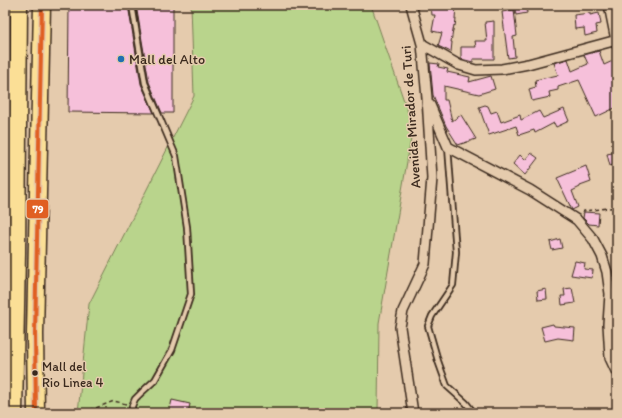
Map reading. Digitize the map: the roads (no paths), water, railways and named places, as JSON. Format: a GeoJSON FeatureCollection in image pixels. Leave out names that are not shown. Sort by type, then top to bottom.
{"type":"FeatureCollection","features":[{"type":"Feature","properties":{"kind":"highway"},"geometry":{"type":"LineString","coordinates":[[36,413],[36,326],[42,5]]}},
{"type":"Feature","properties":{"kind":"highway"},"geometry":{"type":"LineString","coordinates":[[10,6],[16,292],[14,413]]}},
{"type":"Feature","properties":{"kind":"highway"},"geometry":{"type":"LineString","coordinates":[[5,342],[9,336],[16,292]]}},
{"type":"Feature","properties":{"kind":"street","name":"Avenida Mirador de Turi"},"geometry":{"type":"LineString","coordinates":[[411,5],[422,44],[432,178],[425,264],[402,311],[400,327],[413,413]]}},
{"type":"Feature","properties":{"kind":"street"},"geometry":{"type":"LineString","coordinates":[[422,44],[459,65],[476,70],[502,69],[528,64],[617,42],[609,5]]}},
{"type":"Feature","properties":{"kind":"street"},"geometry":{"type":"LineString","coordinates":[[427,98],[448,147],[530,190],[577,220],[593,239],[602,256],[607,272],[610,294],[608,324],[610,358],[617,373]]}},
{"type":"Feature","properties":{"kind":"lane"},"geometry":{"type":"LineString","coordinates":[[132,5],[145,83],[176,156],[187,227],[191,294],[172,350],[154,380],[142,392],[132,406],[132,413]]}},
{"type":"Feature","properties":{"kind":"lane"},"geometry":{"type":"LineString","coordinates":[[448,147],[456,252],[453,285],[432,316],[428,326],[447,386],[466,403],[474,413]]}},
{"type":"Feature","properties":{"kind":"place","name":"Mall del Alto"},"geometry":{"type":"Point","coordinates":[121,59]}},
{"type":"Feature","properties":{"kind":"place","name":"Mall del Rio Linea 4"},"geometry":{"type":"Point","coordinates":[35,373]}}]}
